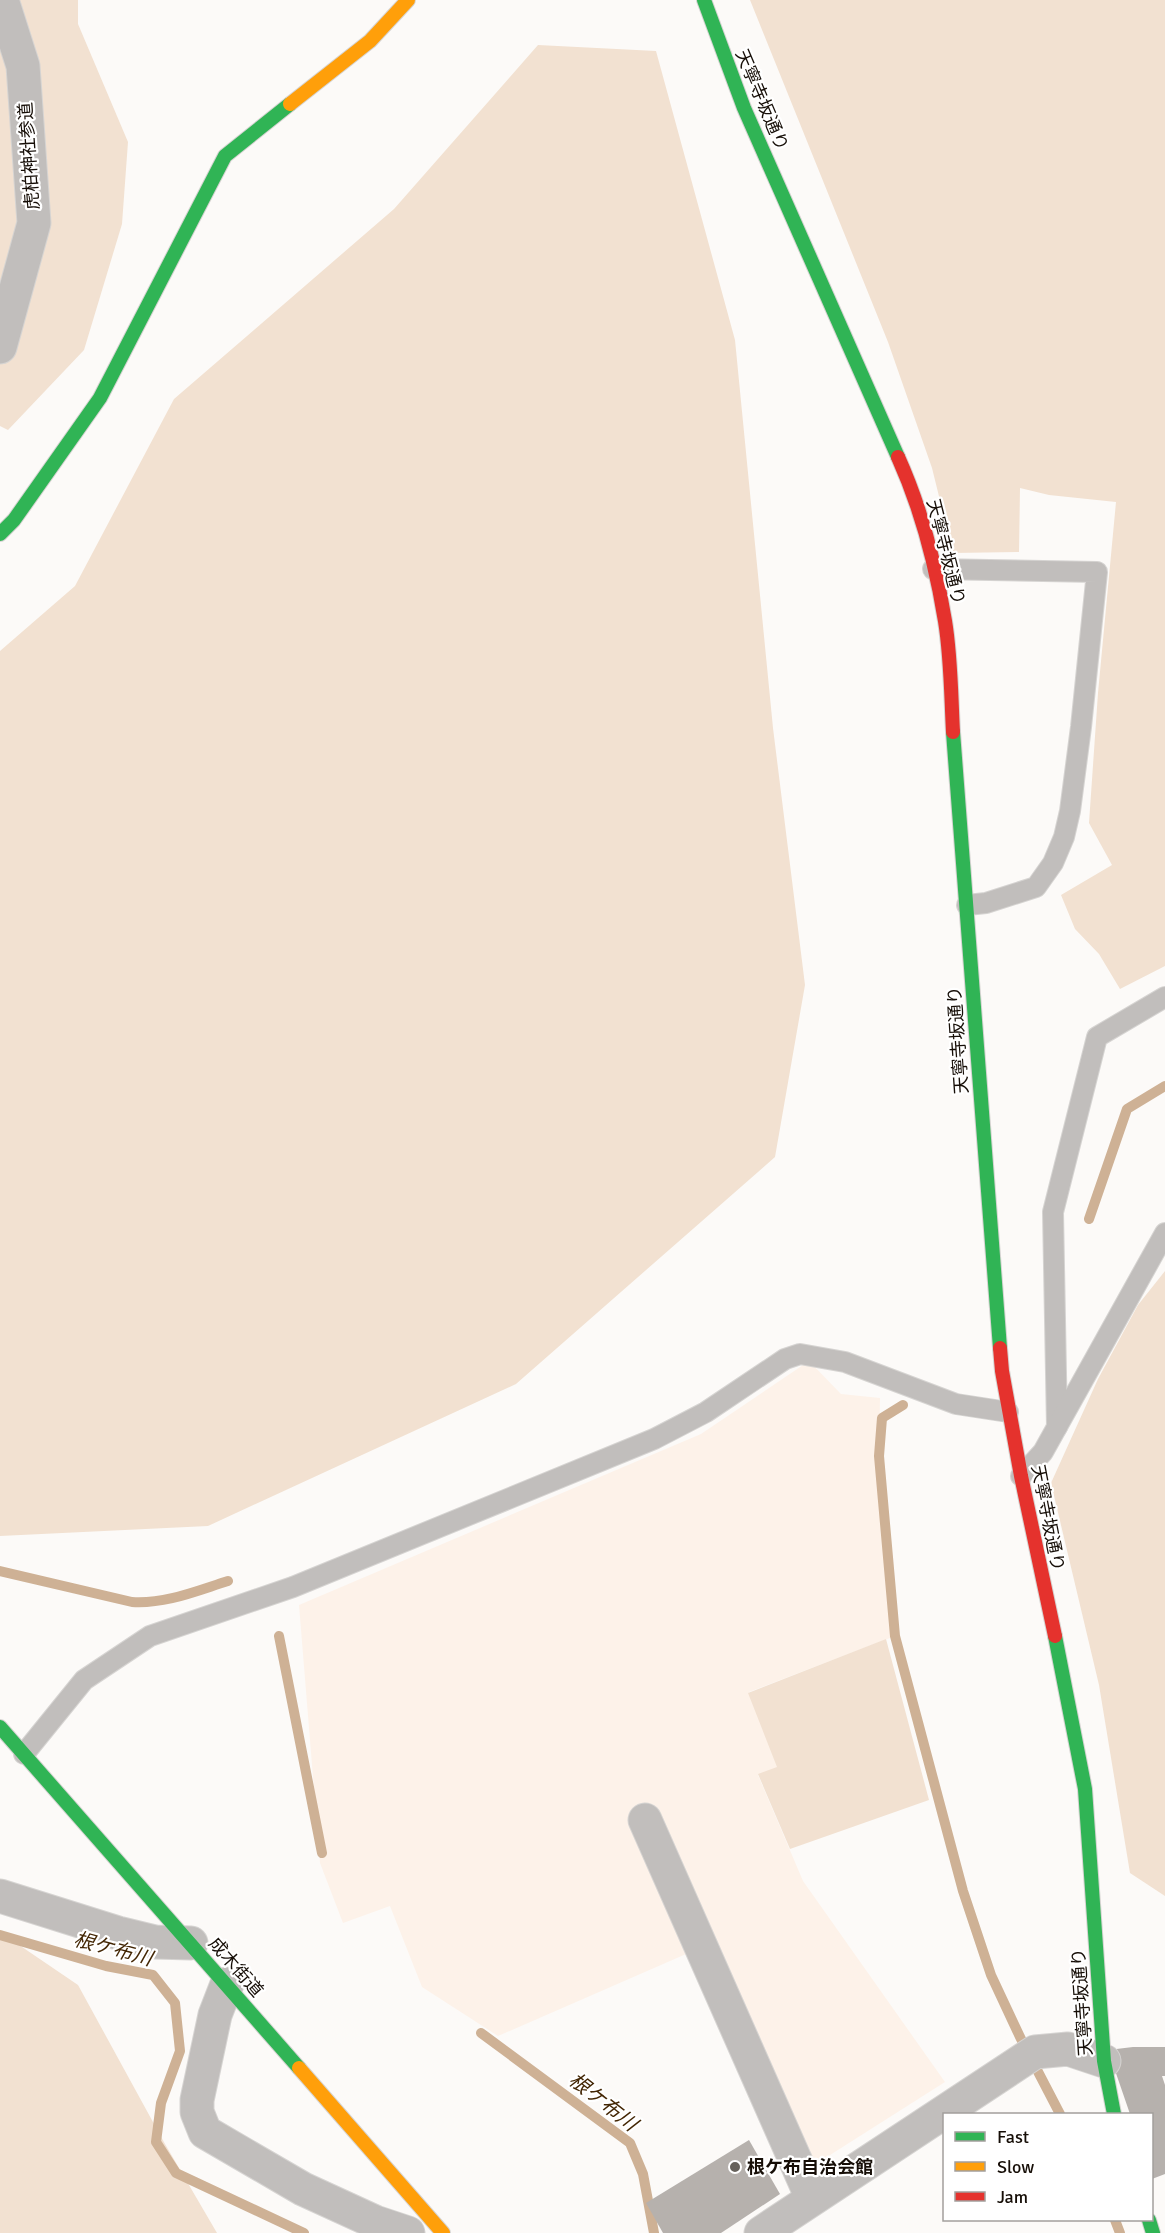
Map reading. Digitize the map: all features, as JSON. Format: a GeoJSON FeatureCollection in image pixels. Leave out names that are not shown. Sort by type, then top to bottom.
{"type":"FeatureCollection","features":[{"type":"Feature","properties":{"kind":"street","name":"虎柏神社参道"},"geometry":{"type":"LineString","coordinates":[[0,347],[34,224],[23,66],[2,0]]}},
{"type":"Feature","properties":{"kind":"street"},"geometry":{"type":"LineString","coordinates":[[0,534],[14,520],[100,398],[225,156],[369,40],[408,0]]}},
{"type":"Feature","properties":{"kind":"street","name":"天寧寺坂通り"},"geometry":{"type":"LineString","coordinates":[[704,0],[744,108],[910,484],[925,534],[945,622],[1002,1371],[1008,1412],[1085,1789],[1104,2061],[1114,2113]]}},
{"type":"Feature","properties":{"kind":"street","name":"成木街道"},"geometry":{"type":"LineString","coordinates":[[0,1727],[443,2233]]}},
{"type":"Feature","properties":{"kind":"street"},"geometry":{"type":"LineString","coordinates":[[645,1820],[813,2198]]}},
{"type":"Feature","properties":{"kind":"street"},"geometry":{"type":"LineString","coordinates":[[0,1896],[118,1933],[155,1942],[191,1943]]}},
{"type":"Feature","properties":{"kind":"street"},"geometry":{"type":"LineString","coordinates":[[227,1984],[215,2015],[197,2100],[197,2112],[205,2132],[303,2189],[375,2222],[408,2233]]}},
{"type":"Feature","properties":{"kind":"street"},"geometry":{"type":"LineString","coordinates":[[761,2233],[1035,2052],[1068,2049],[1104,2061]]}},
{"type":"Feature","properties":{"kind":"lane"},"geometry":{"type":"LineString","coordinates":[[933,569],[1097,572],[1081,727],[1070,812],[1064,837],[1053,863],[1036,887],[986,903],[967,905]]}},
{"type":"Feature","properties":{"kind":"lane"},"geometry":{"type":"LineString","coordinates":[[1057,1427],[1053,1212],[1097,1037],[1165,997]]}},
{"type":"Feature","properties":{"kind":"lane"},"geometry":{"type":"LineString","coordinates":[[1021,1476],[1043,1452],[1165,1233]]}},
{"type":"Feature","properties":{"kind":"lane"},"geometry":{"type":"LineString","coordinates":[[24,1755],[84,1680],[150,1636],[293,1587],[654,1439],[706,1412],[785,1359],[800,1354],[845,1362],[956,1404],[1008,1412]]}},
{"type":"Feature","properties":{"kind":"shaded area"},"geometry":{"type":"Polygon","coordinates":[[[0,0],[78,0],[78,24],[128,142],[122,224],[84,350],[8,430],[0,426],[0,0]]]}},
{"type":"Feature","properties":{"kind":"shaded area"},"geometry":{"type":"Polygon","coordinates":[[[750,0],[1165,0],[1165,966],[1120,989],[1099,954],[1075,929],[1061,895],[1112,865],[1089,823],[1098,693],[1116,502],[1049,495],[1020,488],[1019,552],[953,553],[932,468],[888,342],[750,0]]]}},
{"type":"Feature","properties":{"kind":"shaded area"},"geometry":{"type":"Polygon","coordinates":[[[538,45],[656,51],[735,340],[773,728],[805,985],[775,1157],[516,1384],[208,1526],[0,1536],[0,651],[75,586],[174,399],[394,209],[538,45]]]}},
{"type":"Feature","properties":{"kind":"shaded area"},"geometry":{"type":"Polygon","coordinates":[[[1165,1271],[1165,1896],[1130,1873],[1099,1685],[1051,1483],[1098,1379],[1138,1305],[1165,1271]]]}},
{"type":"Feature","properties":{"kind":"shaded area"},"geometry":{"type":"Polygon","coordinates":[[[809,1361],[841,1394],[880,1398],[879,1456],[895,1636],[749,1692],[778,1767],[758,1775],[803,1881],[945,2082],[808,2169],[709,1944],[498,2036],[422,1987],[390,1906],[343,1923],[320,1863],[299,1605],[701,1434],[809,1361]]]}},
{"type":"Feature","properties":{"kind":"shaded area"},"geometry":{"type":"Polygon","coordinates":[[[886,1639],[929,1800],[790,1849],[758,1774],[777,1767],[748,1693],[886,1639]]]}},
{"type":"Feature","properties":{"kind":"shaded area"},"geometry":{"type":"Polygon","coordinates":[[[0,1932],[78,1985],[165,2144],[217,2233],[0,2233],[0,1932]]]}},
{"type":"Feature","properties":{"kind":"building"},"geometry":{"type":"Polygon","coordinates":[[[1165,2047],[1165,2076],[1162,2076],[1165,2085],[1165,2174],[1153,2179],[1153,2113],[1130,2113],[1108,2050],[1165,2047]]]}},
{"type":"Feature","properties":{"kind":"building","name":"根ケ布自治会館"},"geometry":{"type":"Polygon","coordinates":[[[749,2140],[780,2194],[721,2233],[663,2233],[646,2203],[749,2140]]]}},
{"type":"Feature","properties":{"kind":"waterway"},"geometry":{"type":"LineString","coordinates":[[1089,1219],[1127,1109],[1165,1086]]}},
{"type":"Feature","properties":{"kind":"waterway"},"geometry":{"type":"LineString","coordinates":[[903,1405],[882,1418],[879,1456],[895,1636],[963,1891],[991,1975],[1059,2113]]}},
{"type":"Feature","properties":{"kind":"waterway"},"geometry":{"type":"LineString","coordinates":[[0,1571],[132,1602],[169,1599],[228,1581]]}},
{"type":"Feature","properties":{"kind":"waterway"},"geometry":{"type":"LineString","coordinates":[[279,1636],[322,1853]]}},
{"type":"Feature","properties":{"kind":"waterway","name":"根ケ布川"},"geometry":{"type":"LineString","coordinates":[[0,1935],[106,1966],[153,1975],[175,2003],[180,2051],[161,2103],[156,2142],[176,2173],[304,2233]]}},
{"type":"Feature","properties":{"kind":"waterway","name":"根ケ布川"},"geometry":{"type":"LineString","coordinates":[[481,2033],[630,2143],[643,2174],[654,2233]]}},
{"type":"Feature","properties":{"kind":"waterway"},"geometry":{"type":"LineString","coordinates":[[1115,2221],[1120,2233]]}},
{"type":"Feature","properties":{"kind":"traffic: fast"},"geometry":{"type":"LineString","coordinates":[[704,0],[744,108],[898,457]]}},
{"type":"Feature","properties":{"kind":"traffic: fast"},"geometry":{"type":"LineString","coordinates":[[0,534],[14,520],[100,398],[225,156],[290,104]]}},
{"type":"Feature","properties":{"kind":"traffic: fast"},"geometry":{"type":"LineString","coordinates":[[953,732],[1000,1348]]}},
{"type":"Feature","properties":{"kind":"traffic: fast"},"geometry":{"type":"LineString","coordinates":[[1055,1636],[1085,1789],[1104,2061],[1114,2113]]}},
{"type":"Feature","properties":{"kind":"traffic: fast"},"geometry":{"type":"LineString","coordinates":[[0,1727],[299,2068]]}},
{"type":"Feature","properties":{"kind":"traffic: fast"},"geometry":{"type":"LineString","coordinates":[[1149,2221],[1153,2233]]}},
{"type":"Feature","properties":{"kind":"traffic: slow"},"geometry":{"type":"LineString","coordinates":[[290,104],[370,41],[408,0]]}},
{"type":"Feature","properties":{"kind":"traffic: slow"},"geometry":{"type":"LineString","coordinates":[[299,2068],[443,2233]]}},
{"type":"Feature","properties":{"kind":"traffic: jam"},"geometry":{"type":"LineString","coordinates":[[898,457],[921,517],[941,600],[948,648],[953,732]]}},
{"type":"Feature","properties":{"kind":"traffic: jam"},"geometry":{"type":"LineString","coordinates":[[1000,1348],[1021,1476],[1055,1636]]}},
{"type":"Feature","properties":{"kind":"place","name":"根ケ布自治会館"},"geometry":{"type":"Point","coordinates":[735,2167]}}]}
